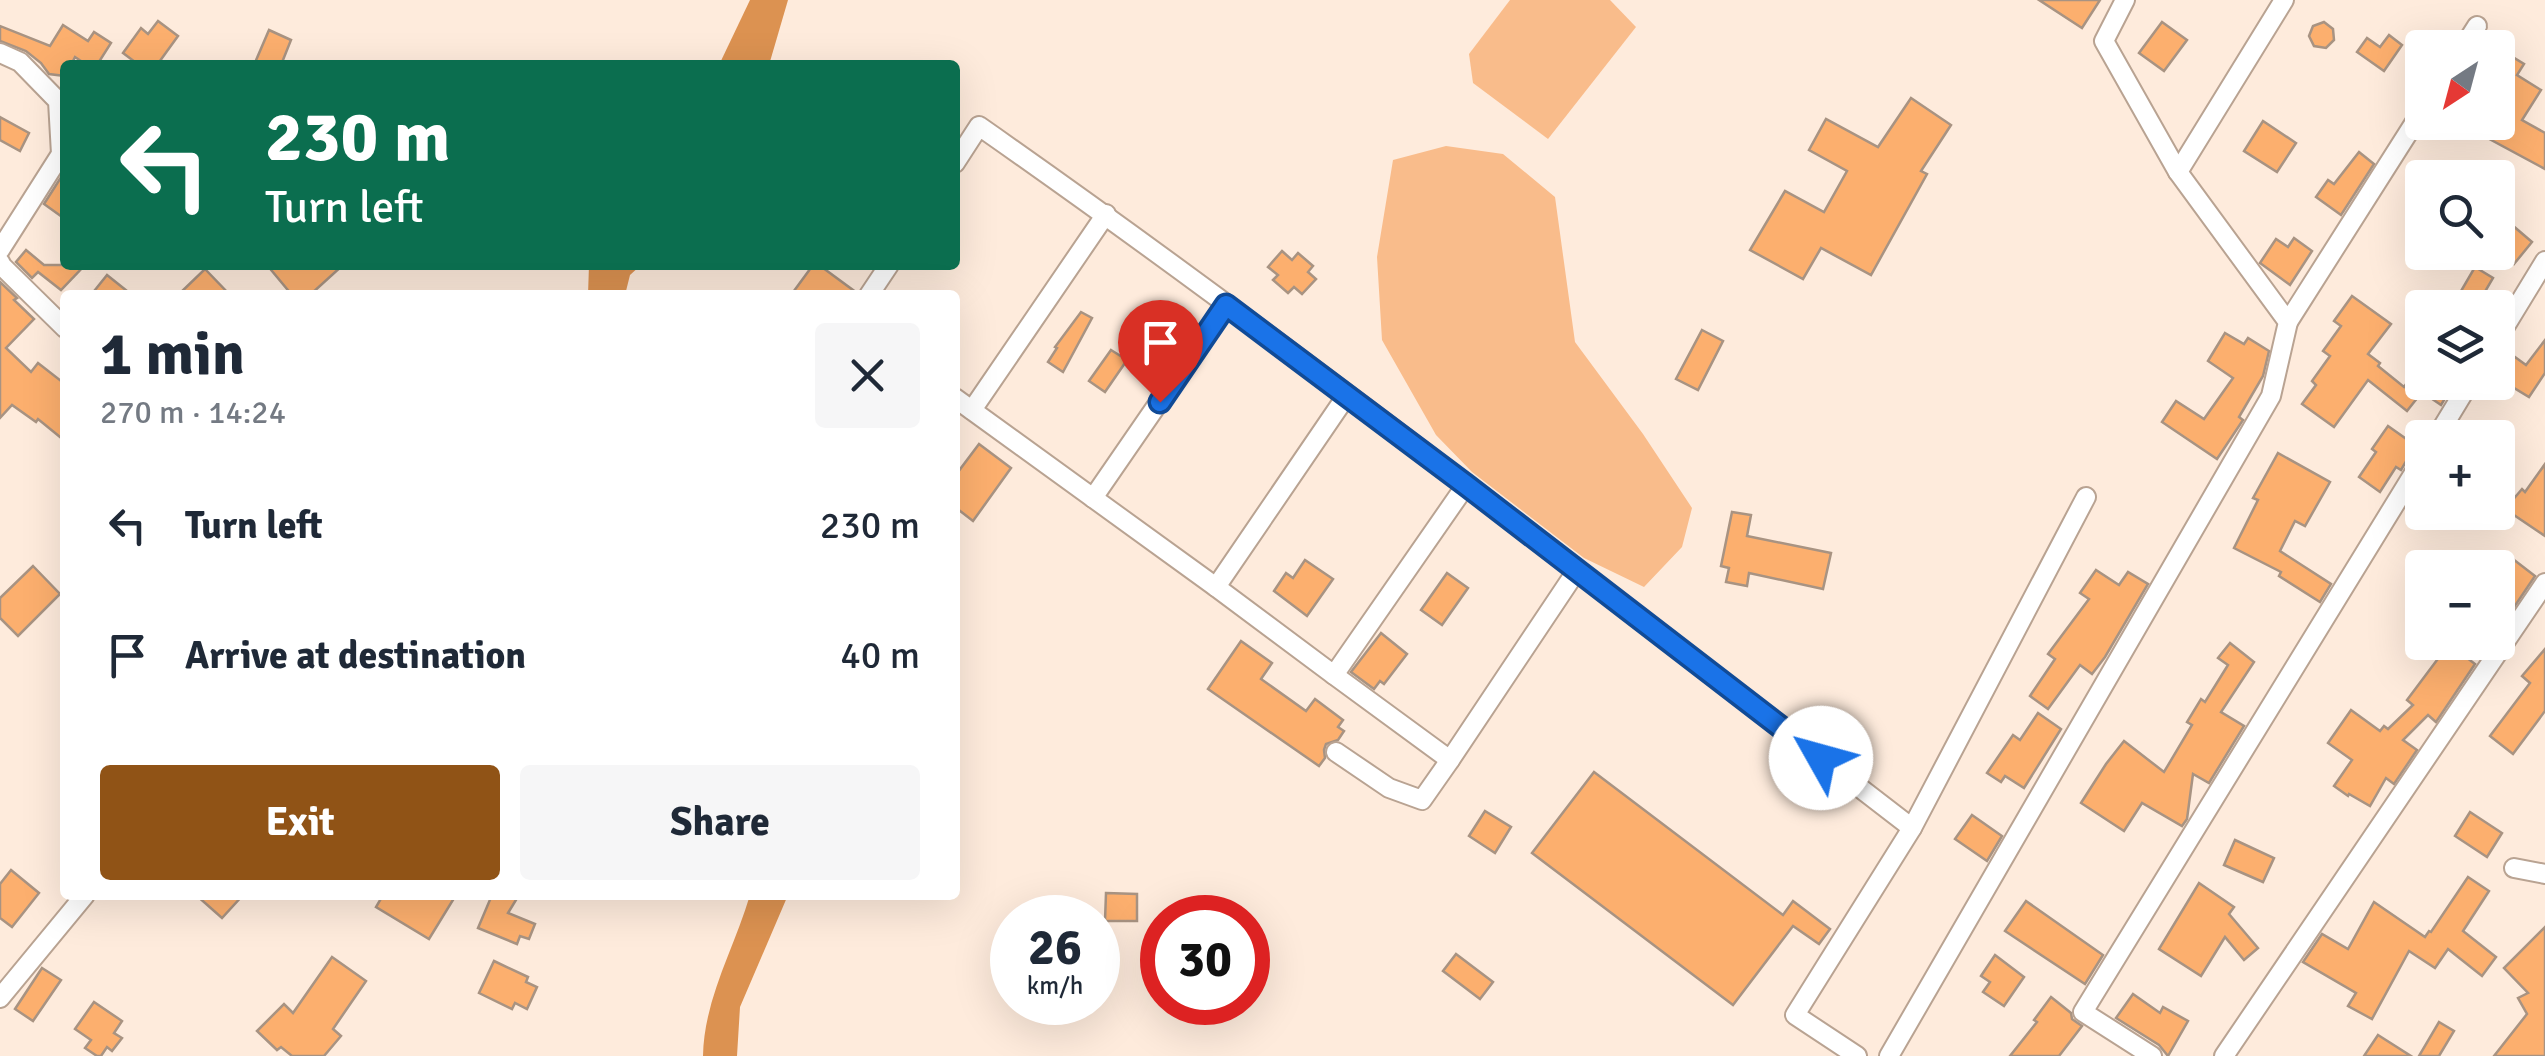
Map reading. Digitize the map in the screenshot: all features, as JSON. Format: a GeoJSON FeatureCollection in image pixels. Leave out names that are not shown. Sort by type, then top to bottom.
{"type":"FeatureCollection","features":[{"type":"Feature","properties":{"kind":"street"},"geometry":{"type":"LineString","coordinates":[[2125,0],[2104,42],[2178,172],[2288,322]]}},
{"type":"Feature","properties":{"kind":"street"},"geometry":{"type":"LineString","coordinates":[[2178,172],[2284,0]]}},
{"type":"Feature","properties":{"kind":"street"},"geometry":{"type":"LineString","coordinates":[[2474,30],[2477,26]]}},
{"type":"Feature","properties":{"kind":"street"},"geometry":{"type":"LineString","coordinates":[[0,53],[20,62],[58,101],[60,136]]}},
{"type":"Feature","properties":{"kind":"street"},"geometry":{"type":"LineString","coordinates":[[960,155],[979,126],[1106,214],[1912,828]]}},
{"type":"Feature","properties":{"kind":"street"},"geometry":{"type":"LineString","coordinates":[[1889,1056],[2271,396],[2288,322],[2405,138]]}},
{"type":"Feature","properties":{"kind":"street"},"geometry":{"type":"LineString","coordinates":[[0,250],[60,156]]}},
{"type":"Feature","properties":{"kind":"street"},"geometry":{"type":"LineString","coordinates":[[972,410],[1106,214]]}},
{"type":"Feature","properties":{"kind":"street"},"geometry":{"type":"LineString","coordinates":[[2515,310],[2545,260]]}},
{"type":"Feature","properties":{"kind":"street"},"geometry":{"type":"LineString","coordinates":[[0,262],[60,323]]}},
{"type":"Feature","properties":{"kind":"street"},"geometry":{"type":"LineString","coordinates":[[1093,498],[1226,305]]}},
{"type":"Feature","properties":{"kind":"street"},"geometry":{"type":"LineString","coordinates":[[1216,587],[1347,395]]}},
{"type":"Feature","properties":{"kind":"street"},"geometry":{"type":"LineString","coordinates":[[960,402],[1450,760]]}},
{"type":"Feature","properties":{"kind":"street"},"geometry":{"type":"LineString","coordinates":[[1334,675],[1466,485]]}},
{"type":"Feature","properties":{"kind":"street"},"geometry":{"type":"LineString","coordinates":[[2152,1056],[2083,1012],[2405,488]]}},
{"type":"Feature","properties":{"kind":"street"},"geometry":{"type":"LineString","coordinates":[[1857,1056],[1795,1016],[1912,828],[2086,497]]}},
{"type":"Feature","properties":{"kind":"street"},"geometry":{"type":"LineString","coordinates":[[1336,752],[1389,788],[1422,800],[1577,570]]}},
{"type":"Feature","properties":{"kind":"street"},"geometry":{"type":"LineString","coordinates":[[2224,1056],[2545,583]]}},
{"type":"Feature","properties":{"kind":"street"},"geometry":{"type":"LineString","coordinates":[[2514,868],[2545,874]]}},
{"type":"Feature","properties":{"kind":"street"},"geometry":{"type":"LineString","coordinates":[[0,998],[82,900]]}},
{"type":"Feature","properties":{"kind":"shaded area"},"geometry":{"type":"Polygon","coordinates":[[[750,0],[788,0],[770,60],[721,60],[750,0]]]}},
{"type":"Feature","properties":{"kind":"shaded area"},"geometry":{"type":"Polygon","coordinates":[[[1510,0],[1610,0],[1636,27],[1548,139],[1473,83],[1469,54],[1510,0]]]}},
{"type":"Feature","properties":{"kind":"shaded area"},"geometry":{"type":"Polygon","coordinates":[[[1446,146],[1503,154],[1555,197],[1575,342],[1692,508],[1682,547],[1644,587],[1584,558],[1472,472],[1436,435],[1382,340],[1377,257],[1393,160],[1446,146]]]}},
{"type":"Feature","properties":{"kind":"shaded area"},"geometry":{"type":"Polygon","coordinates":[[[589,270],[636,270],[626,290],[588,290],[589,270]]]}},
{"type":"Feature","properties":{"kind":"shaded area"},"geometry":{"type":"Polygon","coordinates":[[[748,900],[786,900],[740,1007],[737,1056],[703,1056],[714,994],[748,900]]]}},
{"type":"Feature","properties":{"kind":"building"},"geometry":{"type":"Polygon","coordinates":[[[2039,0],[2100,0],[2082,28],[2039,0]]]}},
{"type":"Feature","properties":{"kind":"building"},"geometry":{"type":"Polygon","coordinates":[[[158,21],[178,36],[161,60],[132,60],[123,53],[141,28],[148,34],[158,21]]]}},
{"type":"Feature","properties":{"kind":"building"},"geometry":{"type":"Polygon","coordinates":[[[2162,22],[2187,40],[2164,71],[2139,53],[2162,22]]]}},
{"type":"Feature","properties":{"kind":"building"},"geometry":{"type":"Polygon","coordinates":[[[2324,22],[2333,29],[2334,40],[2326,48],[2314,46],[2309,36],[2313,26],[2324,22]]]}},
{"type":"Feature","properties":{"kind":"building"},"geometry":{"type":"Polygon","coordinates":[[[63,25],[88,41],[94,32],[111,43],[100,60],[75,57],[60,60],[60,75],[49,74],[26,51],[0,41],[0,26],[50,46],[63,25]]]}},
{"type":"Feature","properties":{"kind":"building"},"geometry":{"type":"Polygon","coordinates":[[[269,30],[291,40],[283,60],[256,60],[269,30]]]}},
{"type":"Feature","properties":{"kind":"building"},"geometry":{"type":"Polygon","coordinates":[[[2389,35],[2402,45],[2384,71],[2357,52],[2367,38],[2380,47],[2389,35]]]}},
{"type":"Feature","properties":{"kind":"building"},"geometry":{"type":"Polygon","coordinates":[[[2515,58],[2524,64],[2517,75],[2541,90],[2522,120],[2545,133],[2545,169],[2491,140],[2515,140],[2515,58]]]}},
{"type":"Feature","properties":{"kind":"building"},"geometry":{"type":"Polygon","coordinates":[[[1911,98],[1951,125],[1921,171],[1927,174],[1871,275],[1821,248],[1803,279],[1750,250],[1785,191],[1824,212],[1847,171],[1809,150],[1826,119],[1878,147],[1911,98]]]}},
{"type":"Feature","properties":{"kind":"building"},"geometry":{"type":"Polygon","coordinates":[[[0,117],[29,133],[20,151],[0,140],[0,117]]]}},
{"type":"Feature","properties":{"kind":"building"},"geometry":{"type":"Polygon","coordinates":[[[2263,121],[2296,143],[2277,172],[2244,151],[2263,121]]]}},
{"type":"Feature","properties":{"kind":"building"},"geometry":{"type":"Polygon","coordinates":[[[2359,152],[2374,164],[2341,215],[2316,197],[2328,180],[2334,184],[2359,152]]]}},
{"type":"Feature","properties":{"kind":"building"},"geometry":{"type":"Polygon","coordinates":[[[60,179],[60,215],[44,204],[60,179]]]}},
{"type":"Feature","properties":{"kind":"building"},"geometry":{"type":"Polygon","coordinates":[[[2515,228],[2532,242],[2515,263],[2515,228]]]}},
{"type":"Feature","properties":{"kind":"building"},"geometry":{"type":"Polygon","coordinates":[[[2294,238],[2312,251],[2290,285],[2260,263],[2276,239],[2288,247],[2294,238]]]}},
{"type":"Feature","properties":{"kind":"building"},"geometry":{"type":"Polygon","coordinates":[[[26,250],[44,265],[80,270],[61,290],[38,272],[32,278],[16,262],[26,250]]]}},
{"type":"Feature","properties":{"kind":"building"},"geometry":{"type":"Polygon","coordinates":[[[1282,251],[1292,260],[1298,253],[1313,266],[1308,272],[1316,279],[1302,294],[1294,287],[1288,293],[1273,280],[1278,275],[1268,267],[1282,251]]]}},
{"type":"Feature","properties":{"kind":"building"},"geometry":{"type":"Polygon","coordinates":[[[206,270],[225,290],[183,290],[206,270]]]}},
{"type":"Feature","properties":{"kind":"building"},"geometry":{"type":"Polygon","coordinates":[[[271,270],[338,270],[316,290],[288,290],[271,270]]]}},
{"type":"Feature","properties":{"kind":"building"},"geometry":{"type":"Polygon","coordinates":[[[809,270],[826,270],[853,290],[795,290],[809,270]]]}},
{"type":"Feature","properties":{"kind":"building"},"geometry":{"type":"Polygon","coordinates":[[[2473,270],[2493,278],[2486,290],[2462,290],[2473,270]]]}},
{"type":"Feature","properties":{"kind":"building"},"geometry":{"type":"Polygon","coordinates":[[[107,275],[126,290],[95,290],[107,275]]]}},
{"type":"Feature","properties":{"kind":"building"},"geometry":{"type":"Polygon","coordinates":[[[0,282],[34,319],[6,348],[31,372],[38,363],[60,380],[60,437],[12,405],[0,418],[0,282]]]}},
{"type":"Feature","properties":{"kind":"building"},"geometry":{"type":"Polygon","coordinates":[[[2352,296],[2391,324],[2368,354],[2405,386],[2405,400],[2416,400],[2407,411],[2368,380],[2334,427],[2302,404],[2330,356],[2323,351],[2341,326],[2334,321],[2352,296]]]}},
{"type":"Feature","properties":{"kind":"building"},"geometry":{"type":"Polygon","coordinates":[[[1081,312],[1092,318],[1063,372],[1048,362],[1081,312]]]}},
{"type":"Feature","properties":{"kind":"building"},"geometry":{"type":"Polygon","coordinates":[[[1702,330],[1723,341],[1698,390],[1676,379],[1702,330]]]}},
{"type":"Feature","properties":{"kind":"building"},"geometry":{"type":"Polygon","coordinates":[[[2225,333],[2244,344],[2248,338],[2269,351],[2263,376],[2239,417],[2243,420],[2217,459],[2162,422],[2176,401],[2204,419],[2233,378],[2208,361],[2225,333]]]}},
{"type":"Feature","properties":{"kind":"building"},"geometry":{"type":"Polygon","coordinates":[[[2545,340],[2545,373],[2529,397],[2515,388],[2515,357],[2526,365],[2545,340]]]}},
{"type":"Feature","properties":{"kind":"building"},"geometry":{"type":"Polygon","coordinates":[[[1111,350],[1127,360],[1105,392],[1089,381],[1111,350]]]}},
{"type":"Feature","properties":{"kind":"building"},"geometry":{"type":"Polygon","coordinates":[[[2388,426],[2405,438],[2405,463],[2401,470],[2396,467],[2380,492],[2359,477],[2376,452],[2372,449],[2388,426]]]}},
{"type":"Feature","properties":{"kind":"building"},"geometry":{"type":"Polygon","coordinates":[[[979,444],[1011,468],[973,521],[960,511],[960,469],[979,444]]]}},
{"type":"Feature","properties":{"kind":"building"},"geometry":{"type":"Polygon","coordinates":[[[2278,453],[2330,482],[2305,526],[2295,521],[2280,551],[2331,584],[2320,602],[2279,576],[2281,572],[2234,548],[2258,500],[2253,498],[2278,453]]]}},
{"type":"Feature","properties":{"kind":"building"},"geometry":{"type":"Polygon","coordinates":[[[2545,464],[2545,536],[2515,516],[2515,497],[2522,489],[2525,492],[2545,464]]]}},
{"type":"Feature","properties":{"kind":"building"},"geometry":{"type":"Polygon","coordinates":[[[1732,512],[1751,515],[1747,536],[1831,553],[1823,589],[1749,573],[1747,586],[1726,582],[1729,568],[1721,566],[1732,512]]]}},
{"type":"Feature","properties":{"kind":"building"},"geometry":{"type":"Polygon","coordinates":[[[1305,560],[1333,579],[1307,616],[1274,591],[1286,573],[1293,578],[1305,560]]]}},
{"type":"Feature","properties":{"kind":"building"},"geometry":{"type":"Polygon","coordinates":[[[2515,561],[2535,576],[2515,606],[2515,561]]]}},
{"type":"Feature","properties":{"kind":"building"},"geometry":{"type":"Polygon","coordinates":[[[33,566],[60,594],[18,636],[0,618],[0,598],[33,566]]]}},
{"type":"Feature","properties":{"kind":"building"},"geometry":{"type":"Polygon","coordinates":[[[2096,570],[2119,585],[2128,572],[2148,584],[2092,674],[2080,665],[2048,709],[2030,696],[2055,659],[2048,654],[2089,599],[2080,593],[2096,570]]]}},
{"type":"Feature","properties":{"kind":"building"},"geometry":{"type":"Polygon","coordinates":[[[1447,573],[1468,588],[1442,625],[1421,610],[1447,573]]]}},
{"type":"Feature","properties":{"kind":"building"},"geometry":{"type":"Polygon","coordinates":[[[1381,633],[1407,654],[1384,684],[1380,681],[1374,689],[1351,672],[1381,633]]]}},
{"type":"Feature","properties":{"kind":"building"},"geometry":{"type":"Polygon","coordinates":[[[1241,641],[1272,663],[1261,679],[1306,711],[1315,699],[1343,720],[1338,727],[1344,731],[1338,740],[1326,744],[1325,758],[1319,766],[1208,689],[1241,641]]]}},
{"type":"Feature","properties":{"kind":"building"},"geometry":{"type":"Polygon","coordinates":[[[2230,643],[2254,662],[2221,712],[2244,726],[2209,783],[2193,774],[2187,819],[2182,826],[2142,803],[2124,831],[2081,803],[2124,741],[2164,772],[2192,725],[2187,722],[2228,665],[2218,658],[2230,643]]]}},
{"type":"Feature","properties":{"kind":"building"},"geometry":{"type":"Polygon","coordinates":[[[2545,649],[2545,711],[2513,754],[2490,736],[2530,683],[2522,676],[2545,649]]]}},
{"type":"Feature","properties":{"kind":"building"},"geometry":{"type":"Polygon","coordinates":[[[2437,660],[2470,660],[2475,664],[2436,722],[2428,715],[2403,740],[2417,750],[2394,784],[2386,778],[2370,806],[2334,786],[2352,760],[2328,743],[2351,710],[2380,731],[2384,726],[2388,729],[2413,705],[2407,700],[2437,660]]]}},
{"type":"Feature","properties":{"kind":"building"},"geometry":{"type":"Polygon","coordinates":[[[2038,713],[2061,729],[2024,788],[2005,776],[2001,782],[1987,773],[2013,735],[2020,740],[2038,713]]]}},
{"type":"Feature","properties":{"kind":"building"},"geometry":{"type":"Polygon","coordinates":[[[1594,772],[1783,915],[1793,901],[1830,929],[1819,944],[1793,926],[1733,1005],[1532,853],[1594,772]]]}},
{"type":"Feature","properties":{"kind":"building"},"geometry":{"type":"Polygon","coordinates":[[[1485,811],[1511,827],[1495,853],[1469,836],[1485,811]]]}},
{"type":"Feature","properties":{"kind":"building"},"geometry":{"type":"Polygon","coordinates":[[[2470,812],[2502,833],[2487,857],[2455,836],[2470,812]]]}},
{"type":"Feature","properties":{"kind":"building"},"geometry":{"type":"Polygon","coordinates":[[[1972,815],[2002,836],[1987,861],[1955,839],[1972,815]]]}},
{"type":"Feature","properties":{"kind":"building"},"geometry":{"type":"Polygon","coordinates":[[[2235,840],[2274,858],[2263,882],[2224,865],[2235,840]]]}},
{"type":"Feature","properties":{"kind":"building"},"geometry":{"type":"Polygon","coordinates":[[[11,870],[39,893],[12,927],[0,918],[0,884],[11,870]]]}},
{"type":"Feature","properties":{"kind":"building"},"geometry":{"type":"Polygon","coordinates":[[[2468,877],[2489,891],[2463,931],[2496,957],[2482,976],[2448,949],[2435,968],[2409,951],[2372,1019],[2348,1006],[2356,993],[2303,962],[2322,934],[2348,949],[2374,902],[2425,937],[2468,877]]]}},
{"type":"Feature","properties":{"kind":"building"},"geometry":{"type":"Polygon","coordinates":[[[2199,883],[2234,907],[2229,914],[2258,948],[2244,960],[2225,937],[2201,976],[2159,949],[2199,883]]]}},
{"type":"Feature","properties":{"kind":"building"},"geometry":{"type":"Polygon","coordinates":[[[1137,894],[1137,921],[1120,921],[1120,895],[1106,895],[1137,894]]]}},
{"type":"Feature","properties":{"kind":"building"},"geometry":{"type":"Polygon","coordinates":[[[202,900],[238,900],[222,918],[202,900]]]}},
{"type":"Feature","properties":{"kind":"building"},"geometry":{"type":"Polygon","coordinates":[[[380,900],[453,900],[429,939],[376,907],[380,900]]]}},
{"type":"Feature","properties":{"kind":"building"},"geometry":{"type":"Polygon","coordinates":[[[490,900],[516,900],[508,913],[535,924],[529,939],[520,936],[517,944],[478,928],[490,900]]]}},
{"type":"Feature","properties":{"kind":"building"},"geometry":{"type":"Polygon","coordinates":[[[2026,901],[2103,955],[2085,984],[2005,931],[2026,901]]]}},
{"type":"Feature","properties":{"kind":"building"},"geometry":{"type":"Polygon","coordinates":[[[2545,927],[2545,1056],[2494,1056],[2527,1014],[2518,998],[2528,993],[2504,968],[2545,927]]]}},
{"type":"Feature","properties":{"kind":"building"},"geometry":{"type":"Polygon","coordinates":[[[1456,954],[1493,982],[1480,999],[1443,971],[1456,954]]]}},
{"type":"Feature","properties":{"kind":"building"},"geometry":{"type":"Polygon","coordinates":[[[1995,955],[2024,977],[2004,1006],[1983,992],[1990,982],[1981,976],[1995,955]]]}},
{"type":"Feature","properties":{"kind":"building"},"geometry":{"type":"Polygon","coordinates":[[[332,957],[366,981],[333,1029],[341,1036],[324,1056],[292,1056],[281,1047],[277,1050],[257,1031],[284,1004],[293,1013],[332,957]]]}},
{"type":"Feature","properties":{"kind":"building"},"geometry":{"type":"Polygon","coordinates":[[[494,961],[528,977],[526,982],[537,987],[527,1009],[515,1003],[512,1009],[479,993],[494,961]]]}},
{"type":"Feature","properties":{"kind":"building"},"geometry":{"type":"Polygon","coordinates":[[[42,968],[61,980],[33,1021],[15,1009],[42,968]]]}},
{"type":"Feature","properties":{"kind":"building"},"geometry":{"type":"Polygon","coordinates":[[[2133,994],[2160,1013],[2163,1007],[2188,1021],[2168,1056],[2159,1045],[2116,1018],[2133,994]]]}},
{"type":"Feature","properties":{"kind":"building"},"geometry":{"type":"Polygon","coordinates":[[[2051,997],[2082,1026],[2059,1056],[2010,1056],[2037,1022],[2034,1020],[2051,997]]]}},
{"type":"Feature","properties":{"kind":"building"},"geometry":{"type":"Polygon","coordinates":[[[94,1002],[122,1021],[114,1033],[122,1038],[112,1051],[107,1047],[101,1056],[85,1048],[91,1040],[75,1029],[94,1002]]]}},
{"type":"Feature","properties":{"kind":"building"},"geometry":{"type":"Polygon","coordinates":[[[2439,1022],[2454,1031],[2439,1056],[2419,1056],[2439,1022]]]}},
{"type":"Feature","properties":{"kind":"building"},"geometry":{"type":"Polygon","coordinates":[[[2378,1035],[2411,1056],[2364,1056],[2378,1035]]]}},
{"type":"Feature","properties":{"kind":"route"},"geometry":{"type":"LineString","coordinates":[[1160,402],[1226,305],[1821,758]]}}]}
